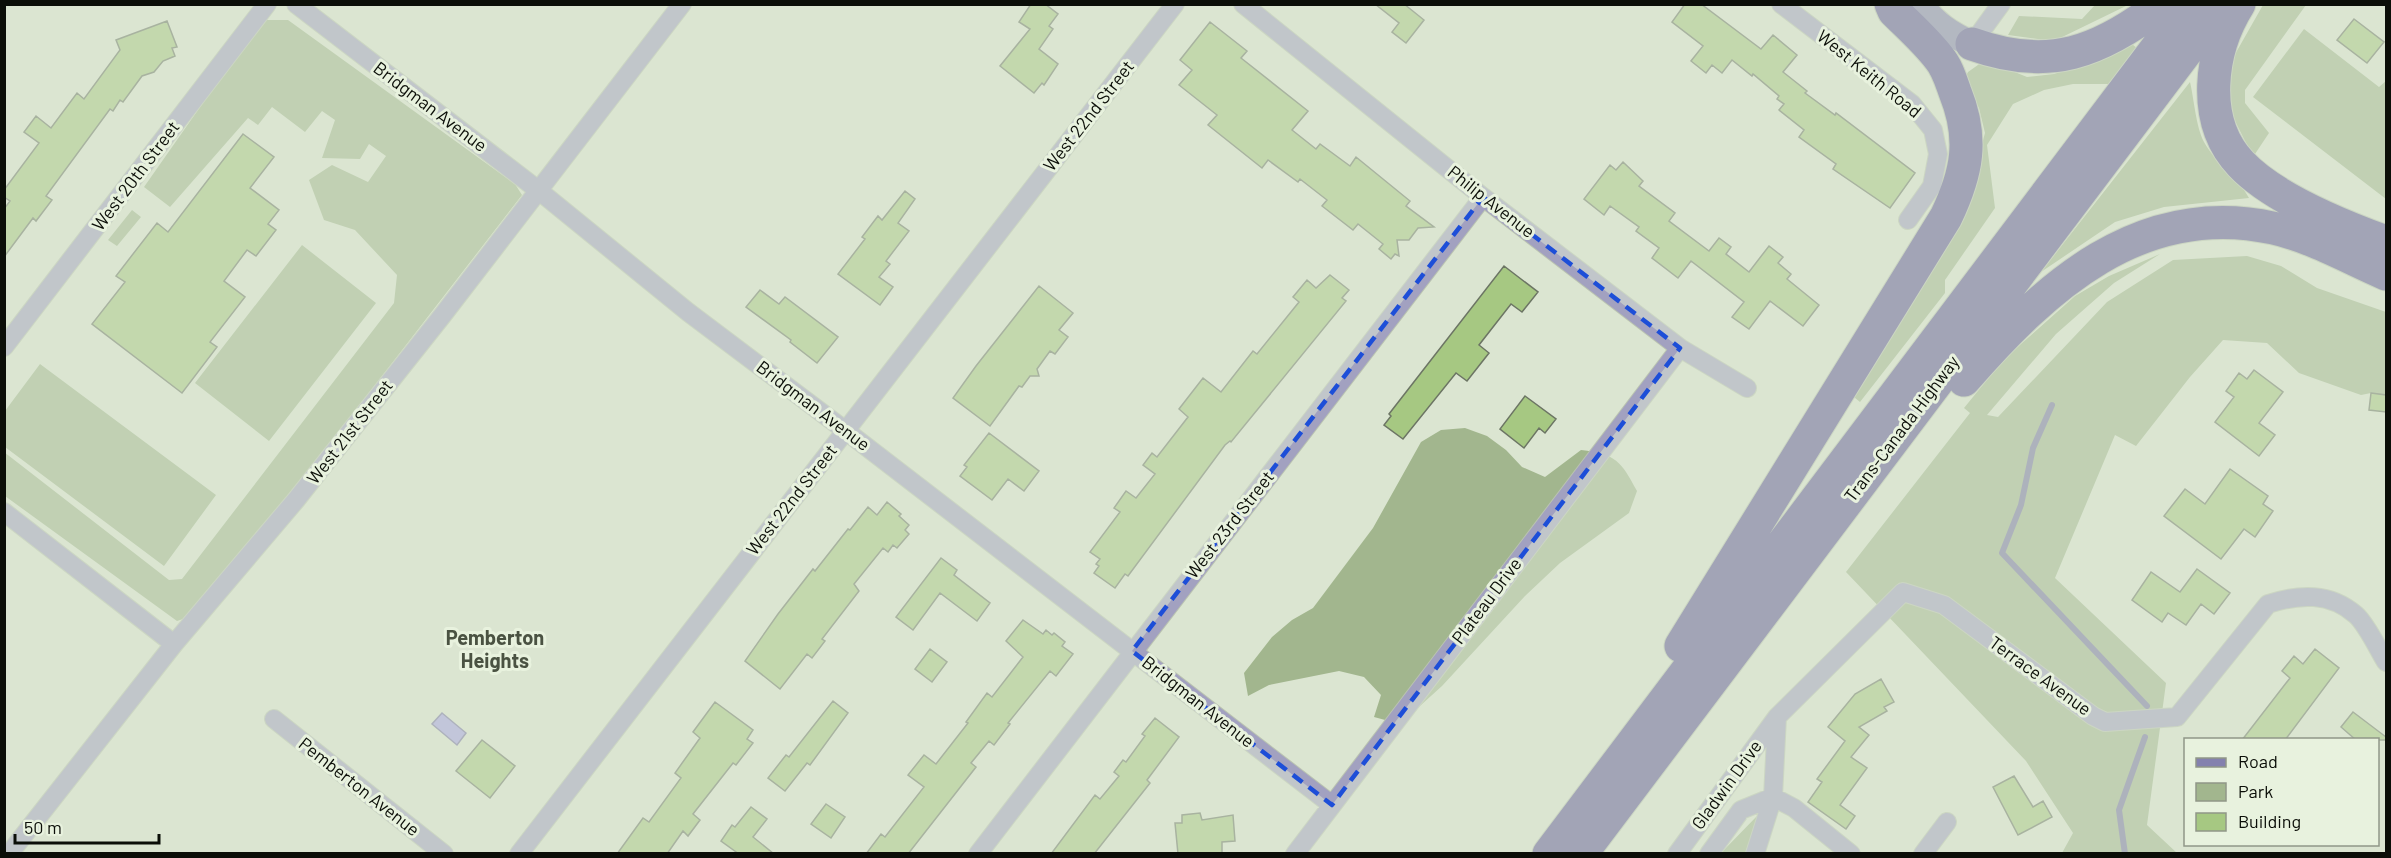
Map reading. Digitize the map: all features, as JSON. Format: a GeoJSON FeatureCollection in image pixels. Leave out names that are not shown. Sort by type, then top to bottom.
{"type":"FeatureCollection","features":[{"type":"Feature","properties":{"kind":"highway"},"geometry":{"type":"LineString","coordinates":[[1541,854],[1671,662],[1731,568],[1946,217],[1958,192],[1965,169],[1967,147],[1960,104],[1941,60],[1894,11],[1891,4]]}},
{"type":"Feature","properties":{"kind":"highway"},"geometry":{"type":"LineString","coordinates":[[1972,44],[2019,57],[2046,58],[2070,54],[2118,34],[2162,4]]}},
{"type":"Feature","properties":{"kind":"highway","name":"Trans-Canada Highway"},"geometry":{"type":"LineString","coordinates":[[1549,854],[2190,4]]}},
{"type":"Feature","properties":{"kind":"highway","name":"Trans-Canada Highway"},"geometry":{"type":"LineString","coordinates":[[1581,854],[2222,4]]}},
{"type":"Feature","properties":{"kind":"highway"},"geometry":{"type":"LineString","coordinates":[[2239,4],[2228,27],[2214,73],[2214,99],[2219,123],[2240,164],[2282,194],[2340,224],[2386,242]]}},
{"type":"Feature","properties":{"kind":"highway"},"geometry":{"type":"LineString","coordinates":[[1789,579],[2021,318],[2069,277],[2123,245],[2181,225],[2212,222],[2245,224],[2273,228],[2301,236],[2386,274]]}},
{"type":"Feature","properties":{"kind":"main road"},"geometry":{"type":"LineString","coordinates":[[1920,4],[1933,21],[1950,34],[1972,44]]}},
{"type":"Feature","properties":{"kind":"street","name":"West 20th Street"},"geometry":{"type":"LineString","coordinates":[[4,346],[267,4]]}},
{"type":"Feature","properties":{"kind":"street","name":"Bridgman Avenue"},"geometry":{"type":"LineString","coordinates":[[296,4],[538,190],[688,312],[1332,805]]}},
{"type":"Feature","properties":{"kind":"street","name":"West 21st Street"},"geometry":{"type":"LineString","coordinates":[[9,854],[174,644],[311,482],[682,4]]}},
{"type":"Feature","properties":{"kind":"street","name":"West 22nd Street"},"geometry":{"type":"LineString","coordinates":[[519,854],[1175,4]]}},
{"type":"Feature","properties":{"kind":"street","name":"Philip Avenue"},"geometry":{"type":"LineString","coordinates":[[1243,4],[1483,197],[1680,348],[1747,388]]}},
{"type":"Feature","properties":{"kind":"street","name":"West Keith Road"},"geometry":{"type":"LineString","coordinates":[[1782,4],[1912,104],[1933,130],[1938,154],[1932,186],[1908,220]]}},
{"type":"Feature","properties":{"kind":"street"},"geometry":{"type":"LineString","coordinates":[[1972,44],[2001,4]]}},
{"type":"Feature","properties":{"kind":"street","name":"West 23rd Street"},"geometry":{"type":"LineString","coordinates":[[978,854],[1483,197]]}},
{"type":"Feature","properties":{"kind":"street","name":"Plateau Drive"},"geometry":{"type":"LineString","coordinates":[[1295,854],[1680,348]]}},
{"type":"Feature","properties":{"kind":"street"},"geometry":{"type":"LineString","coordinates":[[4,512],[174,644]]}},
{"type":"Feature","properties":{"kind":"street","name":"Terrace Avenue"},"geometry":{"type":"LineString","coordinates":[[1777,717],[1903,592],[1944,605],[2093,716],[2105,722],[2176,717],[2268,604],[2291,596],[2330,598],[2357,616],[2386,662]]}},
{"type":"Feature","properties":{"kind":"street"},"geometry":{"type":"LineString","coordinates":[[1755,854],[1773,796],[1777,717]]}},
{"type":"Feature","properties":{"kind":"street","name":"Gladwin Drive"},"geometry":{"type":"LineString","coordinates":[[1677,854],[1777,717]]}},
{"type":"Feature","properties":{"kind":"street","name":"Pemberton Avenue"},"geometry":{"type":"LineString","coordinates":[[273,719],[444,854]]}},
{"type":"Feature","properties":{"kind":"street"},"geometry":{"type":"LineString","coordinates":[[1709,854],[1741,810],[1773,796]]}},
{"type":"Feature","properties":{"kind":"street"},"geometry":{"type":"LineString","coordinates":[[1773,796],[1794,808],[1851,854]]}},
{"type":"Feature","properties":{"kind":"street"},"geometry":{"type":"LineString","coordinates":[[1923,854],[1947,822]]}},
{"type":"Feature","properties":{"kind":"highlighted area"},"geometry":{"type":"Polygon","coordinates":[[[1483,197],[1680,348],[1332,805],[1132,651],[1483,197]]]}},
{"type":"Feature","properties":{"kind":"green space"},"geometry":{"type":"Polygon","coordinates":[[[2095,5],[2128,5],[2054,41],[2008,35],[2019,16],[2082,19],[2095,5]]]}},
{"type":"Feature","properties":{"kind":"green space"},"geometry":{"type":"Polygon","coordinates":[[[2263,5],[2306,5],[2245,90],[2245,103],[2269,133],[2253,157],[2230,111],[2230,63],[2263,5]]]}},
{"type":"Feature","properties":{"kind":"green space"},"geometry":{"type":"Polygon","coordinates":[[[261,20],[288,20],[515,184],[522,195],[198,614],[177,621],[5,496],[4,452],[169,580],[182,579],[394,303],[397,275],[355,230],[324,220],[309,180],[332,165],[368,182],[386,156],[369,144],[360,159],[322,158],[335,120],[322,111],[305,132],[272,107],[258,125],[248,118],[170,207],[144,187],[261,20]]]}},
{"type":"Feature","properties":{"kind":"green space"},"geometry":{"type":"Polygon","coordinates":[[[2304,29],[2379,87],[2386,81],[2386,199],[2253,97],[2304,29]]]}},
{"type":"Feature","properties":{"kind":"green space"},"geometry":{"type":"Polygon","coordinates":[[[2127,40],[2143,53],[2114,84],[2073,84],[2044,90],[2013,104],[1987,145],[1995,208],[1945,280],[1945,293],[1860,402],[1849,393],[1970,188],[1985,133],[1979,108],[1964,80],[1968,72],[1985,60],[2027,77],[2054,74],[2102,58],[2127,40]]]}},
{"type":"Feature","properties":{"kind":"green space"},"geometry":{"type":"Polygon","coordinates":[[[2190,82],[2197,121],[2204,142],[2249,198],[2164,207],[2115,222],[2041,272],[2190,82]]]}},
{"type":"Feature","properties":{"kind":"green space"},"geometry":{"type":"Polygon","coordinates":[[[132,210],[141,217],[117,246],[108,240],[132,210]]]}},
{"type":"Feature","properties":{"kind":"green space"},"geometry":{"type":"Polygon","coordinates":[[[302,245],[376,303],[269,441],[195,383],[302,245]]]}},
{"type":"Feature","properties":{"kind":"green space"},"geometry":{"type":"Polygon","coordinates":[[[2160,254],[2114,283],[2056,334],[1987,415],[1998,417],[2107,302],[2173,260],[2247,256],[2281,266],[2317,288],[2386,312],[2386,399],[2371,393],[2361,395],[2299,373],[2267,343],[2223,340],[2190,377],[2136,446],[2115,435],[2055,578],[2166,683],[2147,825],[2177,853],[2062,853],[2073,833],[2026,761],[1846,572],[1970,413],[1964,408],[2004,359],[2075,296],[2109,276],[2160,254]]]}},
{"type":"Feature","properties":{"kind":"green space"},"geometry":{"type":"Polygon","coordinates":[[[40,364],[216,495],[164,566],[5,447],[5,411],[40,364]]]}},
{"type":"Feature","properties":{"kind":"green space"},"geometry":{"type":"Polygon","coordinates":[[[1465,428],[1487,436],[1506,450],[1522,467],[1545,477],[1581,450],[1610,457],[1626,472],[1637,491],[1629,513],[1560,563],[1525,596],[1442,686],[1400,724],[1374,717],[1381,695],[1364,677],[1339,671],[1269,685],[1248,696],[1244,673],[1272,637],[1292,620],[1313,608],[1373,528],[1421,442],[1441,430],[1465,428]]]}},
{"type":"Feature","properties":{"kind":"green space"},"geometry":{"type":"Polygon","coordinates":[[[1757,816],[1747,853],[1721,853],[1757,816]]]}},
{"type":"Feature","properties":{"kind":"shaded area"},"geometry":{"type":"Polygon","coordinates":[[[442,713],[466,733],[457,745],[432,724],[442,713]]]}},
{"type":"Feature","properties":{"kind":"building"},"geometry":{"type":"Polygon","coordinates":[[[1031,4],[1045,4],[1058,14],[1049,26],[1053,29],[1039,49],[1058,64],[1044,85],[1042,83],[1034,93],[1000,66],[1030,29],[1019,22],[1031,4]]]}},
{"type":"Feature","properties":{"kind":"building"},"geometry":{"type":"Polygon","coordinates":[[[1375,4],[1404,4],[1424,20],[1406,43],[1392,32],[1399,23],[1375,4]]]}},
{"type":"Feature","properties":{"kind":"building"},"geometry":{"type":"Polygon","coordinates":[[[1685,4],[1701,4],[1761,49],[1773,35],[1797,55],[1783,72],[1807,91],[1805,93],[1835,115],[1836,113],[1915,173],[1890,208],[1833,169],[1836,164],[1799,137],[1804,130],[1779,110],[1784,104],[1777,99],[1779,96],[1753,74],[1752,76],[1732,60],[1722,73],[1712,65],[1706,73],[1691,61],[1703,46],[1672,22],[1685,4]]]}},
{"type":"Feature","properties":{"kind":"building"},"geometry":{"type":"Polygon","coordinates":[[[2354,19],[2384,42],[2367,63],[2337,40],[2354,19]]]}},
{"type":"Feature","properties":{"kind":"building"},"geometry":{"type":"Polygon","coordinates":[[[167,21],[177,47],[172,48],[175,56],[163,61],[154,72],[142,76],[123,102],[120,100],[113,111],[110,109],[46,196],[52,200],[36,221],[33,218],[4,257],[4,209],[10,201],[4,197],[4,190],[39,143],[24,132],[36,116],[51,128],[77,93],[84,99],[120,50],[116,40],[167,21]]]}},
{"type":"Feature","properties":{"kind":"building"},"geometry":{"type":"Polygon","coordinates":[[[1210,22],[1247,51],[1241,58],[1308,111],[1292,130],[1316,149],[1320,144],[1350,166],[1356,157],[1410,201],[1406,206],[1434,227],[1418,228],[1409,240],[1397,240],[1399,256],[1395,254],[1391,259],[1379,249],[1383,244],[1358,224],[1353,230],[1322,206],[1327,200],[1300,179],[1298,182],[1268,160],[1262,168],[1208,125],[1217,115],[1179,85],[1192,70],[1180,60],[1210,22]]]}},
{"type":"Feature","properties":{"kind":"building"},"geometry":{"type":"Polygon","coordinates":[[[243,134],[274,157],[250,188],[279,210],[268,224],[276,230],[256,256],[247,250],[224,281],[245,297],[210,342],[217,347],[182,393],[92,324],[125,282],[116,276],[157,223],[168,232],[243,134]]]}},
{"type":"Feature","properties":{"kind":"building"},"geometry":{"type":"Polygon","coordinates":[[[1623,162],[1643,181],[1639,186],[1675,213],[1669,221],[1709,251],[1719,238],[1731,247],[1726,254],[1749,272],[1769,246],[1783,257],[1778,263],[1791,274],[1787,279],[1819,305],[1803,326],[1770,301],[1749,329],[1732,317],[1744,302],[1691,261],[1678,278],[1652,258],[1659,248],[1636,231],[1639,227],[1610,206],[1604,215],[1584,199],[1610,165],[1616,170],[1623,162]]]}},
{"type":"Feature","properties":{"kind":"building"},"geometry":{"type":"Polygon","coordinates":[[[905,191],[915,199],[898,223],[909,231],[886,261],[890,264],[879,277],[893,287],[880,305],[838,274],[865,239],[862,237],[878,216],[882,220],[905,191]]]}},
{"type":"Feature","properties":{"kind":"building"},"geometry":{"type":"Polygon","coordinates":[[[1504,266],[1538,292],[1522,312],[1511,304],[1479,345],[1489,353],[1467,381],[1456,373],[1403,439],[1384,425],[1391,416],[1389,414],[1504,266]]]}},
{"type":"Feature","properties":{"kind":"building"},"geometry":{"type":"Polygon","coordinates":[[[1330,275],[1349,290],[1342,298],[1346,301],[1231,442],[1225,445],[1128,576],[1125,574],[1115,588],[1094,573],[1099,566],[1096,564],[1100,559],[1090,552],[1120,512],[1114,508],[1126,491],[1136,498],[1155,474],[1143,465],[1152,453],[1157,457],[1188,417],[1179,409],[1203,378],[1221,392],[1253,351],[1257,354],[1299,302],[1293,297],[1307,280],[1316,288],[1330,275]]]}},
{"type":"Feature","properties":{"kind":"building"},"geometry":{"type":"Polygon","coordinates":[[[1039,286],[1073,313],[1059,330],[1068,337],[1055,354],[1050,351],[1037,369],[1039,376],[1030,376],[1022,387],[1019,386],[990,426],[953,398],[1039,286]]]}},
{"type":"Feature","properties":{"kind":"building"},"geometry":{"type":"Polygon","coordinates":[[[760,290],[779,304],[785,297],[838,337],[817,363],[790,342],[791,340],[746,307],[760,290]]]}},
{"type":"Feature","properties":{"kind":"building"},"geometry":{"type":"Polygon","coordinates":[[[2254,370],[2283,392],[2259,423],[2275,435],[2259,456],[2215,422],[2234,397],[2226,391],[2239,373],[2247,379],[2254,370]]]}},
{"type":"Feature","properties":{"kind":"building"},"geometry":{"type":"Polygon","coordinates":[[[2371,393],[2386,395],[2386,412],[2369,410],[2371,393]]]}},
{"type":"Feature","properties":{"kind":"building"},"geometry":{"type":"Polygon","coordinates":[[[1525,396],[1556,419],[1545,433],[1539,428],[1524,448],[1500,429],[1525,396]]]}},
{"type":"Feature","properties":{"kind":"building"},"geometry":{"type":"Polygon","coordinates":[[[989,433],[1039,471],[1024,491],[1008,479],[992,500],[960,476],[967,467],[964,465],[989,433]]]}},
{"type":"Feature","properties":{"kind":"building"},"geometry":{"type":"Polygon","coordinates":[[[2230,469],[2268,496],[2263,504],[2273,511],[2255,537],[2244,529],[2221,559],[2164,516],[2185,489],[2205,504],[2230,469]]]}},
{"type":"Feature","properties":{"kind":"building"},"geometry":{"type":"Polygon","coordinates":[[[887,502],[901,514],[899,516],[909,525],[905,530],[909,534],[897,548],[893,545],[888,552],[883,548],[854,584],[859,591],[822,639],[825,641],[812,658],[807,654],[780,689],[745,661],[813,569],[815,571],[848,529],[850,530],[868,507],[877,515],[887,502]]]}},
{"type":"Feature","properties":{"kind":"building"},"geometry":{"type":"Polygon","coordinates":[[[941,558],[957,570],[954,575],[990,603],[977,621],[940,593],[913,630],[896,617],[941,558]]]}},
{"type":"Feature","properties":{"kind":"building"},"geometry":{"type":"Polygon","coordinates":[[[2197,569],[2230,593],[2214,614],[2201,604],[2186,625],[2168,613],[2162,622],[2132,600],[2151,572],[2180,592],[2197,569]]]}},
{"type":"Feature","properties":{"kind":"building"},"geometry":{"type":"Polygon","coordinates":[[[1023,620],[1043,634],[1046,630],[1052,635],[1054,633],[1065,642],[1062,646],[1073,654],[1056,676],[1050,671],[1008,723],[1010,724],[994,745],[989,741],[971,763],[976,767],[908,854],[866,854],[881,834],[885,837],[924,787],[908,775],[924,755],[936,764],[968,723],[966,722],[987,693],[992,697],[1023,657],[1006,641],[1023,620]]]}},
{"type":"Feature","properties":{"kind":"building"},"geometry":{"type":"Polygon","coordinates":[[[930,649],[947,662],[932,682],[915,669],[930,649]]]}},
{"type":"Feature","properties":{"kind":"building"},"geometry":{"type":"Polygon","coordinates":[[[2315,649],[2339,668],[2286,738],[2244,738],[2290,678],[2282,671],[2294,656],[2303,664],[2315,649]]]}},
{"type":"Feature","properties":{"kind":"building"},"geometry":{"type":"Polygon","coordinates":[[[1881,679],[1894,702],[1884,707],[1887,711],[1859,727],[1869,735],[1851,757],[1867,768],[1840,805],[1855,816],[1846,829],[1808,802],[1822,782],[1817,779],[1845,741],[1828,727],[1855,694],[1881,679]]]}},
{"type":"Feature","properties":{"kind":"building"},"geometry":{"type":"Polygon","coordinates":[[[833,701],[848,713],[810,765],[807,763],[785,791],[768,778],[786,755],[789,757],[833,701]]]}},
{"type":"Feature","properties":{"kind":"building"},"geometry":{"type":"Polygon","coordinates":[[[715,702],[753,730],[747,739],[753,743],[736,765],[733,763],[693,814],[700,820],[688,836],[683,831],[667,854],[617,854],[643,818],[649,822],[681,778],[675,773],[700,738],[693,732],[715,702]]]}},
{"type":"Feature","properties":{"kind":"building"},"geometry":{"type":"Polygon","coordinates":[[[2353,712],[2386,737],[2386,740],[2354,738],[2341,727],[2353,712]]]}},
{"type":"Feature","properties":{"kind":"building"},"geometry":{"type":"Polygon","coordinates":[[[1155,718],[1179,737],[1147,780],[1150,783],[1094,854],[1051,854],[1095,795],[1100,799],[1119,776],[1114,772],[1123,760],[1126,762],[1145,736],[1142,734],[1155,718]]]}},
{"type":"Feature","properties":{"kind":"building"},"geometry":{"type":"Polygon","coordinates":[[[482,740],[515,766],[490,798],[456,771],[482,740]]]}},
{"type":"Feature","properties":{"kind":"building"},"geometry":{"type":"Polygon","coordinates":[[[2014,776],[2033,807],[2043,801],[2052,817],[2018,835],[1993,787],[2014,776]]]}},
{"type":"Feature","properties":{"kind":"building"},"geometry":{"type":"Polygon","coordinates":[[[826,804],[845,817],[831,838],[811,824],[826,804]]]}},
{"type":"Feature","properties":{"kind":"building"},"geometry":{"type":"Polygon","coordinates":[[[751,807],[767,819],[753,837],[774,854],[739,854],[721,841],[732,825],[735,827],[751,807]]]}},
{"type":"Feature","properties":{"kind":"building"},"geometry":{"type":"Polygon","coordinates":[[[1200,813],[1202,820],[1233,815],[1235,841],[1222,842],[1222,854],[1178,854],[1175,823],[1182,823],[1182,815],[1200,813]]]}},
{"type":"Feature","properties":{"kind":"waterway"},"geometry":{"type":"LineString","coordinates":[[2052,405],[2033,448],[2021,505],[2002,553],[2147,706]]}},
{"type":"Feature","properties":{"kind":"waterway"},"geometry":{"type":"LineString","coordinates":[[2125,854],[2119,810],[2145,737]]}},
{"type":"Feature","properties":{"kind":"district","name":"Pemberton Heights"},"geometry":{"type":"Point","coordinates":[495,650]}}]}
